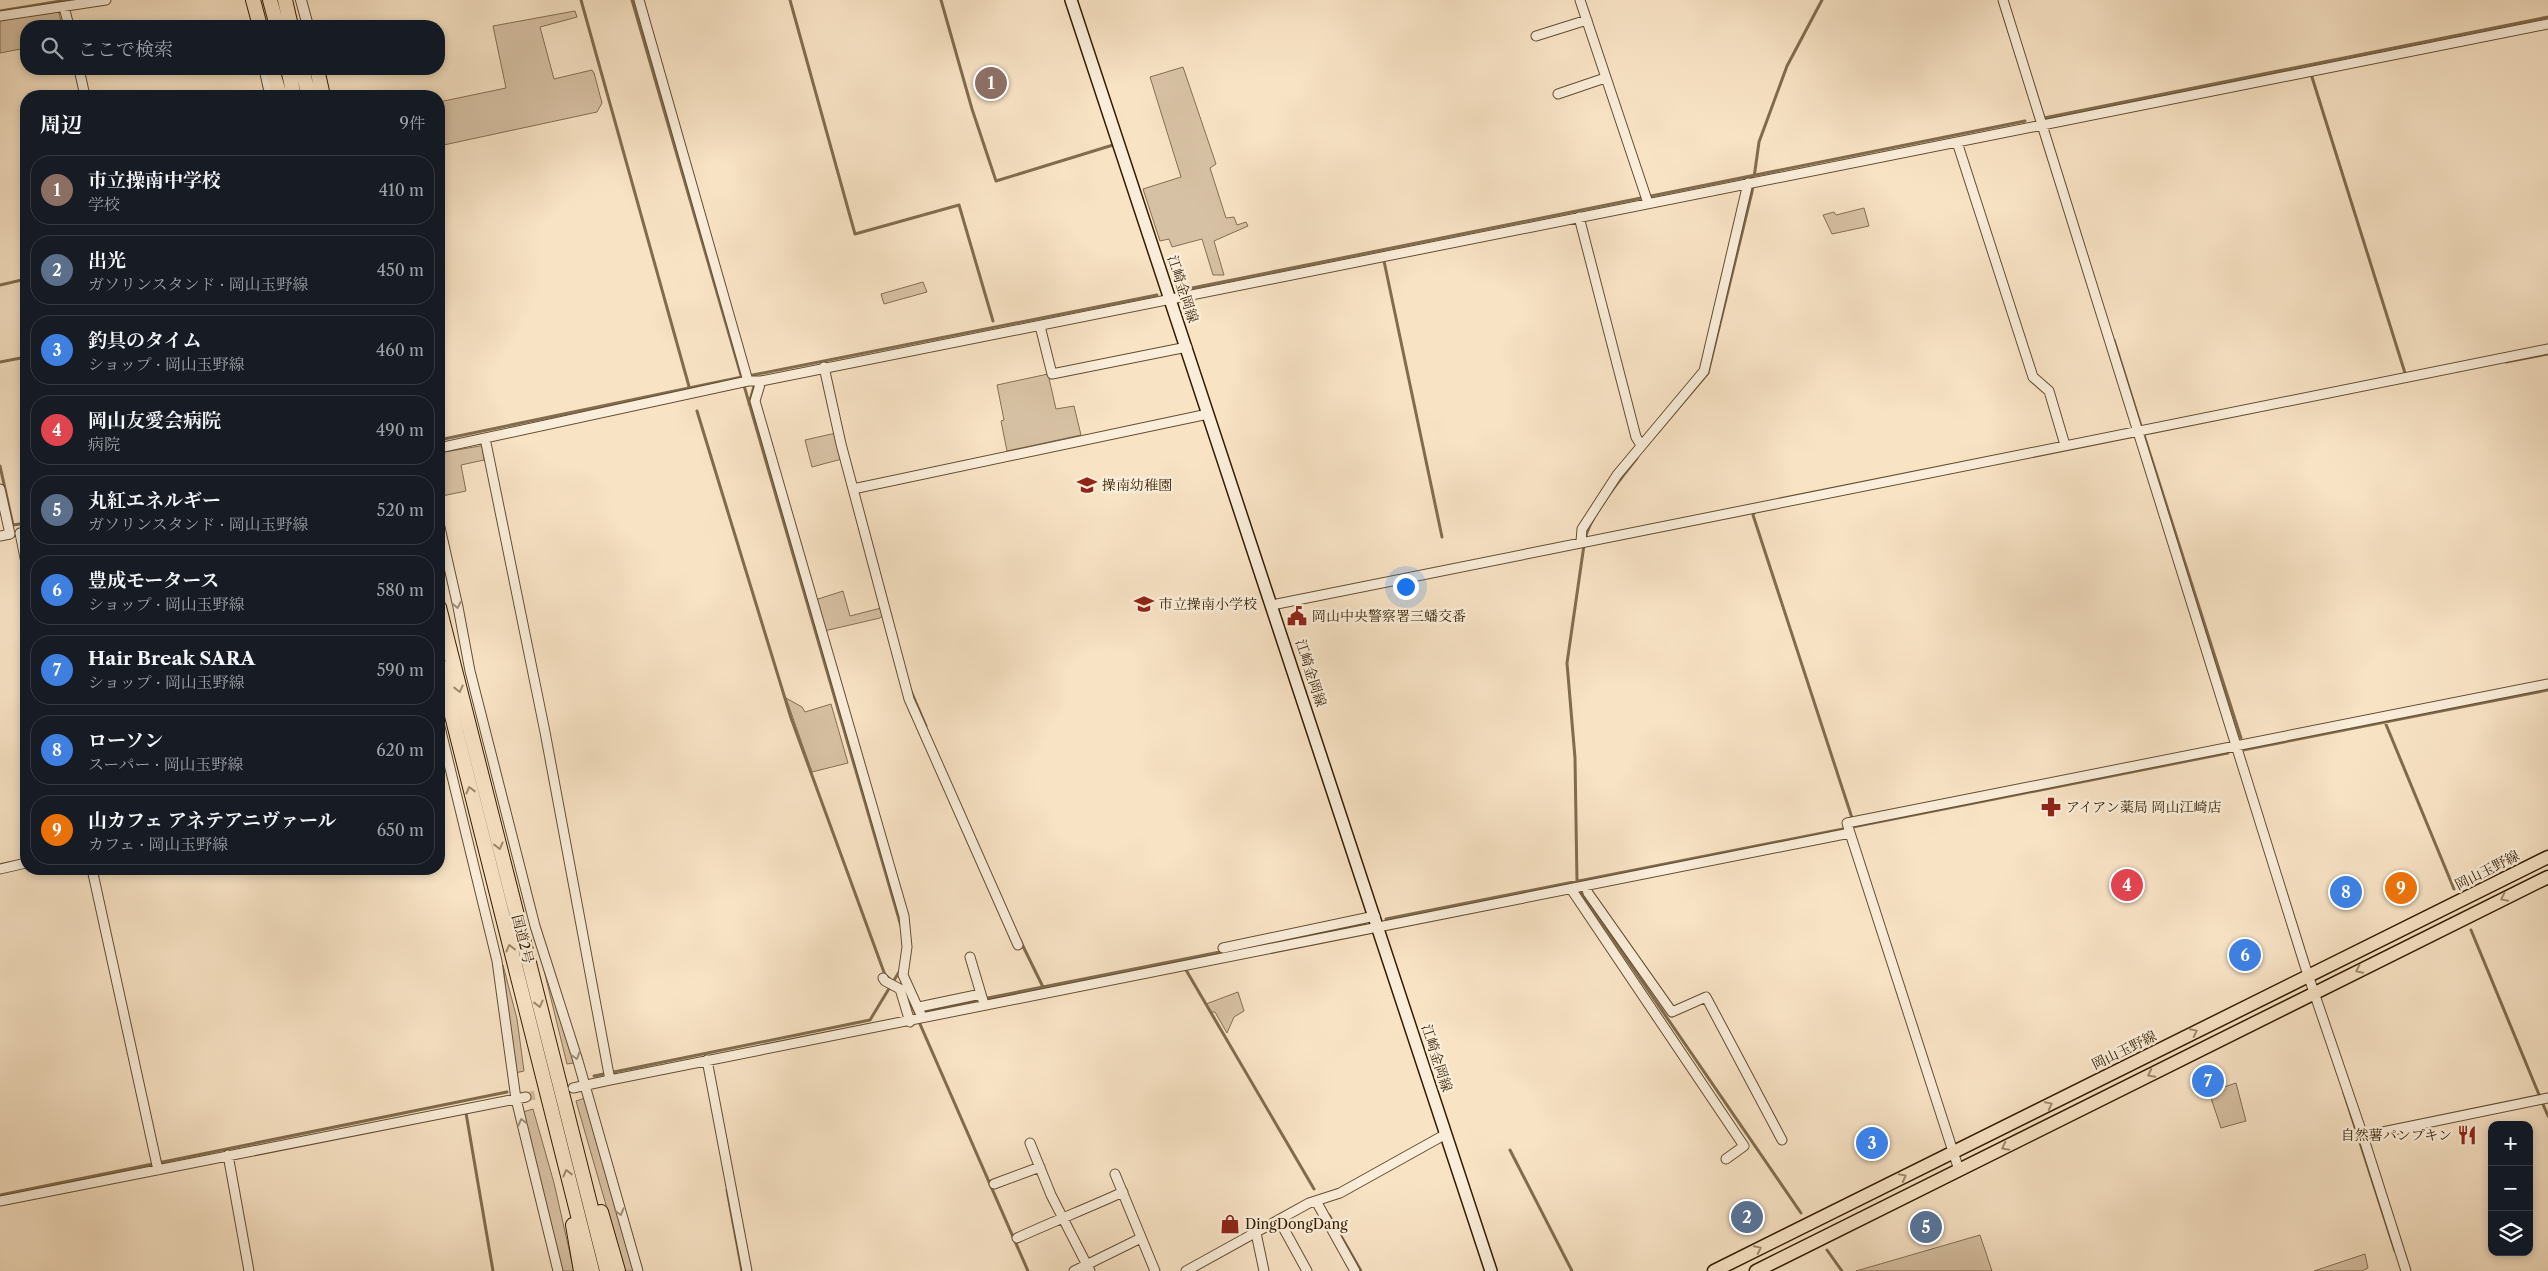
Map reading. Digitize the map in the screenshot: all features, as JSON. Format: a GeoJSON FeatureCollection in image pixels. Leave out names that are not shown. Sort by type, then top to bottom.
{"type":"FeatureCollection","features":[{"type":"Feature","properties":{"kind":"highway"},"geometry":{"type":"LineString","coordinates":[[252,0],[258,20]]}},
{"type":"Feature","properties":{"kind":"highway"},"geometry":{"type":"LineString","coordinates":[[270,0],[275,20]]}},
{"type":"Feature","properties":{"kind":"highway"},"geometry":{"type":"LineString","coordinates":[[285,0],[290,20]]}},
{"type":"Feature","properties":{"kind":"highway"},"geometry":{"type":"LineString","coordinates":[[274,75],[278,90]]}},
{"type":"Feature","properties":{"kind":"highway"},"geometry":{"type":"LineString","coordinates":[[289,75],[293,90]]}},
{"type":"Feature","properties":{"kind":"highway"},"geometry":{"type":"LineString","coordinates":[[304,75],[307,90]]}},
{"type":"Feature","properties":{"kind":"highway"},"geometry":{"type":"LineString","coordinates":[[320,75],[323,90]]}},
{"type":"Feature","properties":{"kind":"highway","name":"国道2号"},"geometry":{"type":"LineString","coordinates":[[445,631],[607,1271]]}},
{"type":"Feature","properties":{"kind":"highway","name":"国道2号"},"geometry":{"type":"LineString","coordinates":[[445,688],[592,1271]]}},
{"type":"Feature","properties":{"kind":"highway"},"geometry":{"type":"LineString","coordinates":[[551,1049],[618,1271]]}},
{"type":"Feature","properties":{"kind":"highway"},"geometry":{"type":"LineString","coordinates":[[574,1204],[572,1232],[581,1271]]}},
{"type":"Feature","properties":{"kind":"main road","name":"江崎金岡線"},"geometry":{"type":"LineString","coordinates":[[1071,0],[1491,1271]]}},
{"type":"Feature","properties":{"kind":"main road","name":"岡山玉野線"},"geometry":{"type":"LineString","coordinates":[[1714,1271],[2548,857]]}},
{"type":"Feature","properties":{"kind":"main road"},"geometry":{"type":"LineString","coordinates":[[1756,1271],[2548,877]]}},
{"type":"Feature","properties":{"kind":"street"},"geometry":{"type":"LineString","coordinates":[[0,16],[60,4],[106,0]]}},
{"type":"Feature","properties":{"kind":"street"},"geometry":{"type":"LineString","coordinates":[[252,0],[255,20]]}},
{"type":"Feature","properties":{"kind":"street"},"geometry":{"type":"LineString","coordinates":[[301,0],[306,20]]}},
{"type":"Feature","properties":{"kind":"street"},"geometry":{"type":"LineString","coordinates":[[639,0],[904,916],[907,947],[903,975],[918,1015]]}},
{"type":"Feature","properties":{"kind":"street"},"geometry":{"type":"LineString","coordinates":[[1580,0],[1646,200]]}},
{"type":"Feature","properties":{"kind":"street"},"geometry":{"type":"LineString","coordinates":[[2004,0],[2041,126],[2138,431],[2160,507],[2314,992],[2406,1271]]}},
{"type":"Feature","properties":{"kind":"street"},"geometry":{"type":"LineString","coordinates":[[60,4],[67,20]]}},
{"type":"Feature","properties":{"kind":"street"},"geometry":{"type":"LineString","coordinates":[[1536,36],[1587,20]]}},
{"type":"Feature","properties":{"kind":"street"},"geometry":{"type":"LineString","coordinates":[[445,447],[749,380],[1040,326],[1579,217],[1646,200],[1752,183],[2548,24]]}},
{"type":"Feature","properties":{"kind":"street"},"geometry":{"type":"LineString","coordinates":[[80,75],[84,90]]}},
{"type":"Feature","properties":{"kind":"street"},"geometry":{"type":"LineString","coordinates":[[265,75],[269,90]]}},
{"type":"Feature","properties":{"kind":"street"},"geometry":{"type":"LineString","coordinates":[[321,75],[328,90]]}},
{"type":"Feature","properties":{"kind":"street"},"geometry":{"type":"LineString","coordinates":[[1558,94],[1605,78]]}},
{"type":"Feature","properties":{"kind":"street"},"geometry":{"type":"LineString","coordinates":[[1957,142],[2034,377],[2049,391],[2065,444]]}},
{"type":"Feature","properties":{"kind":"street"},"geometry":{"type":"LineString","coordinates":[[1584,541],[1582,529],[1617,475],[1701,377],[1707,364],[1752,183]]}},
{"type":"Feature","properties":{"kind":"street"},"geometry":{"type":"LineString","coordinates":[[1579,217],[1636,436],[1641,445]]}},
{"type":"Feature","properties":{"kind":"street"},"geometry":{"type":"LineString","coordinates":[[1040,326],[1052,374],[1187,347]]}},
{"type":"Feature","properties":{"kind":"street"},"geometry":{"type":"LineString","coordinates":[[1272,605],[2065,444],[2548,349]]}},
{"type":"Feature","properties":{"kind":"street"},"geometry":{"type":"LineString","coordinates":[[824,367],[853,489],[909,698],[1018,945]]}},
{"type":"Feature","properties":{"kind":"street"},"geometry":{"type":"LineString","coordinates":[[853,489],[1208,414]]}},
{"type":"Feature","properties":{"kind":"street"},"geometry":{"type":"LineString","coordinates":[[485,438],[545,732],[609,1076]]}},
{"type":"Feature","properties":{"kind":"street"},"geometry":{"type":"LineString","coordinates":[[0,489],[6,531],[20,532]]}},
{"type":"Feature","properties":{"kind":"street"},"geometry":{"type":"LineString","coordinates":[[445,550],[470,671],[535,926],[585,1085],[638,1271]]}},
{"type":"Feature","properties":{"kind":"street"},"geometry":{"type":"LineString","coordinates":[[573,1088],[609,1076],[707,1060],[918,1015],[982,999],[1379,928],[2236,745],[2548,684]]}},
{"type":"Feature","properties":{"kind":"street"},"geometry":{"type":"LineString","coordinates":[[445,748],[497,961],[516,1099],[558,1271]]}},
{"type":"Feature","properties":{"kind":"street"},"geometry":{"type":"LineString","coordinates":[[1850,826],[1952,1153],[1959,1170]]}},
{"type":"Feature","properties":{"kind":"street"},"geometry":{"type":"LineString","coordinates":[[0,868],[20,864]]}},
{"type":"Feature","properties":{"kind":"street"},"geometry":{"type":"LineString","coordinates":[[93,875],[157,1166]]}},
{"type":"Feature","properties":{"kind":"street"},"geometry":{"type":"LineString","coordinates":[[1578,887],[1588,893],[1672,1012],[1706,996],[1782,1140]]}},
{"type":"Feature","properties":{"kind":"street"},"geometry":{"type":"LineString","coordinates":[[1578,887],[1744,1146],[1726,1159]]}},
{"type":"Feature","properties":{"kind":"street"},"geometry":{"type":"LineString","coordinates":[[1223,948],[1375,916]]}},
{"type":"Feature","properties":{"kind":"street"},"geometry":{"type":"LineString","coordinates":[[970,957],[982,999]]}},
{"type":"Feature","properties":{"kind":"street"},"geometry":{"type":"LineString","coordinates":[[889,982],[900,989],[918,1015]]}},
{"type":"Feature","properties":{"kind":"street"},"geometry":{"type":"LineString","coordinates":[[707,1060],[747,1271]]}},
{"type":"Feature","properties":{"kind":"street"},"geometry":{"type":"LineString","coordinates":[[0,1201],[157,1166],[228,1155],[526,1097]]}},
{"type":"Feature","properties":{"kind":"street"},"geometry":{"type":"LineString","coordinates":[[2363,1136],[2548,1098]]}},
{"type":"Feature","properties":{"kind":"street"},"geometry":{"type":"LineString","coordinates":[[1186,1271],[1316,1201],[1340,1193],[1446,1134]]}},
{"type":"Feature","properties":{"kind":"street"},"geometry":{"type":"LineString","coordinates":[[1030,1143],[1088,1268]]}},
{"type":"Feature","properties":{"kind":"street"},"geometry":{"type":"LineString","coordinates":[[228,1155],[249,1271]]}},
{"type":"Feature","properties":{"kind":"street"},"geometry":{"type":"LineString","coordinates":[[994,1184],[1040,1167]]}},
{"type":"Feature","properties":{"kind":"street"},"geometry":{"type":"LineString","coordinates":[[1115,1174],[1155,1271]]}},
{"type":"Feature","properties":{"kind":"street"},"geometry":{"type":"LineString","coordinates":[[1017,1238],[1122,1192]]}},
{"type":"Feature","properties":{"kind":"street"},"geometry":{"type":"LineString","coordinates":[[1316,1201],[1355,1271]]}},
{"type":"Feature","properties":{"kind":"street"},"geometry":{"type":"LineString","coordinates":[[1279,1220],[1307,1271]]}},
{"type":"Feature","properties":{"kind":"street"},"geometry":{"type":"LineString","coordinates":[[1256,1233],[1264,1271]]}},
{"type":"Feature","properties":{"kind":"street"},"geometry":{"type":"LineString","coordinates":[[1074,1271],[1088,1268],[1142,1238]]}},
{"type":"Feature","properties":{"kind":"shaded area"},"geometry":{"type":"Polygon","coordinates":[[[58,9],[61,20],[20,20],[20,49],[0,53],[0,19],[58,9]]]}},
{"type":"Feature","properties":{"kind":"shaded area"},"geometry":{"type":"Polygon","coordinates":[[[575,11],[577,17],[540,27],[554,79],[592,70],[602,103],[597,112],[445,145],[445,101],[506,88],[493,26],[575,11]]]}},
{"type":"Feature","properties":{"kind":"shaded area"},"geometry":{"type":"Polygon","coordinates":[[[1183,67],[1216,164],[1210,168],[1226,218],[1234,217],[1237,225],[1246,222],[1248,226],[1214,241],[1224,275],[1213,275],[1202,239],[1172,247],[1169,239],[1160,241],[1143,189],[1181,177],[1150,77],[1183,67]]]}},
{"type":"Feature","properties":{"kind":"shaded area"},"geometry":{"type":"Polygon","coordinates":[[[1864,208],[1869,226],[1832,234],[1823,215],[1834,212],[1836,215],[1864,208]]]}},
{"type":"Feature","properties":{"kind":"shaded area"},"geometry":{"type":"Polygon","coordinates":[[[923,282],[927,292],[884,304],[881,294],[923,282]]]}},
{"type":"Feature","properties":{"kind":"shaded area"},"geometry":{"type":"Polygon","coordinates":[[[1048,374],[1056,409],[1074,406],[1081,435],[1007,451],[1001,421],[1004,420],[997,385],[1048,374]]]}},
{"type":"Feature","properties":{"kind":"shaded area"},"geometry":{"type":"Polygon","coordinates":[[[836,433],[842,459],[812,467],[805,440],[836,433]]]}},
{"type":"Feature","properties":{"kind":"shaded area"},"geometry":{"type":"Polygon","coordinates":[[[482,446],[484,460],[461,465],[466,491],[445,495],[445,452],[482,446]]]}},
{"type":"Feature","properties":{"kind":"shaded area"},"geometry":{"type":"Polygon","coordinates":[[[843,591],[850,616],[881,608],[883,615],[880,618],[824,631],[815,600],[843,591]]]}},
{"type":"Feature","properties":{"kind":"shaded area"},"geometry":{"type":"Polygon","coordinates":[[[786,698],[802,707],[805,712],[831,704],[848,763],[812,772],[786,698]]]}},
{"type":"Feature","properties":{"kind":"shaded area"},"geometry":{"type":"Polygon","coordinates":[[[541,958],[574,1063],[567,1064],[541,958]]]}},
{"type":"Feature","properties":{"kind":"shaded area"},"geometry":{"type":"Polygon","coordinates":[[[503,965],[517,1019],[524,1071],[515,1073],[503,965]]]}},
{"type":"Feature","properties":{"kind":"shaded area"},"geometry":{"type":"Polygon","coordinates":[[[1238,992],[1244,1011],[1234,1017],[1227,1033],[1215,1012],[1211,1012],[1206,1004],[1238,992]]]}},
{"type":"Feature","properties":{"kind":"shaded area"},"geometry":{"type":"Polygon","coordinates":[[[2236,1083],[2246,1121],[2221,1128],[2209,1092],[2236,1083]]]}},
{"type":"Feature","properties":{"kind":"shaded area"},"geometry":{"type":"Polygon","coordinates":[[[585,1098],[634,1271],[625,1271],[576,1101],[585,1098]]]}},
{"type":"Feature","properties":{"kind":"shaded area"},"geometry":{"type":"Polygon","coordinates":[[[533,1109],[554,1183],[574,1271],[562,1271],[523,1112],[533,1109]]]}},
{"type":"Feature","properties":{"kind":"shaded area"},"geometry":{"type":"Polygon","coordinates":[[[1980,1235],[1992,1271],[1856,1271],[1980,1235]]]}},
{"type":"Feature","properties":{"kind":"shaded area"},"geometry":{"type":"Polygon","coordinates":[[[2365,1254],[2368,1268],[2362,1271],[2314,1271],[2365,1254]]]}},
{"type":"Feature","properties":{"kind":"waterway"},"geometry":{"type":"LineString","coordinates":[[0,11],[67,0]]}},
{"type":"Feature","properties":{"kind":"waterway"},"geometry":{"type":"LineString","coordinates":[[581,0],[690,390]]}},
{"type":"Feature","properties":{"kind":"waterway"},"geometry":{"type":"LineString","coordinates":[[632,0],[901,926]]}},
{"type":"Feature","properties":{"kind":"waterway"},"geometry":{"type":"LineString","coordinates":[[790,0],[855,234],[959,205],[993,321]]}},
{"type":"Feature","properties":{"kind":"waterway"},"geometry":{"type":"LineString","coordinates":[[941,0],[972,109],[996,181],[1113,145]]}},
{"type":"Feature","properties":{"kind":"waterway"},"geometry":{"type":"LineString","coordinates":[[1658,432],[1708,373],[1752,192],[1759,142],[1787,66],[1822,0]]}},
{"type":"Feature","properties":{"kind":"waterway"},"geometry":{"type":"LineString","coordinates":[[2045,120],[2044,118],[2548,17]]}},
{"type":"Feature","properties":{"kind":"waterway"},"geometry":{"type":"LineString","coordinates":[[2311,74],[2405,373]]}},
{"type":"Feature","properties":{"kind":"waterway"},"geometry":{"type":"LineString","coordinates":[[1177,291],[2025,121]]}},
{"type":"Feature","properties":{"kind":"waterway"},"geometry":{"type":"LineString","coordinates":[[1384,261],[1442,537]]}},
{"type":"Feature","properties":{"kind":"waterway"},"geometry":{"type":"LineString","coordinates":[[0,285],[20,280]]}},
{"type":"Feature","properties":{"kind":"waterway"},"geometry":{"type":"LineString","coordinates":[[748,376],[1157,295]]}},
{"type":"Feature","properties":{"kind":"waterway"},"geometry":{"type":"LineString","coordinates":[[2114,340],[2141,426]]}},
{"type":"Feature","properties":{"kind":"waterway"},"geometry":{"type":"LineString","coordinates":[[2506,362],[2548,354]]}},
{"type":"Feature","properties":{"kind":"waterway"},"geometry":{"type":"LineString","coordinates":[[0,362],[20,358]]}},
{"type":"Feature","properties":{"kind":"waterway"},"geometry":{"type":"LineString","coordinates":[[445,439],[742,377]]}},
{"type":"Feature","properties":{"kind":"waterway"},"geometry":{"type":"LineString","coordinates":[[749,404],[755,383]]}},
{"type":"Feature","properties":{"kind":"waterway"},"geometry":{"type":"LineString","coordinates":[[697,411],[791,718],[885,975],[891,980]]}},
{"type":"Feature","properties":{"kind":"waterway"},"geometry":{"type":"LineString","coordinates":[[2143,432],[2241,738]]}},
{"type":"Feature","properties":{"kind":"waterway"},"geometry":{"type":"LineString","coordinates":[[1585,539],[1593,519],[1600,508],[1637,458]]}},
{"type":"Feature","properties":{"kind":"waterway"},"geometry":{"type":"LineString","coordinates":[[0,466],[13,525]]}},
{"type":"Feature","properties":{"kind":"waterway"},"geometry":{"type":"LineString","coordinates":[[1755,512],[1753,515],[1853,821]]}},
{"type":"Feature","properties":{"kind":"waterway"},"geometry":{"type":"LineString","coordinates":[[13,525],[20,524]]}},
{"type":"Feature","properties":{"kind":"waterway"},"geometry":{"type":"LineString","coordinates":[[1584,545],[1567,663],[1575,758],[1577,882],[1580,891],[1801,1213]]}},
{"type":"Feature","properties":{"kind":"waterway"},"geometry":{"type":"LineString","coordinates":[[2243,750],[2548,690]]}},
{"type":"Feature","properties":{"kind":"waterway"},"geometry":{"type":"LineString","coordinates":[[911,691],[926,726]]}},
{"type":"Feature","properties":{"kind":"waterway"},"geometry":{"type":"LineString","coordinates":[[2385,722],[2454,889]]}},
{"type":"Feature","properties":{"kind":"waterway"},"geometry":{"type":"LineString","coordinates":[[1386,919],[2228,753]]}},
{"type":"Feature","properties":{"kind":"waterway"},"geometry":{"type":"LineString","coordinates":[[1344,927],[1366,923]]}},
{"type":"Feature","properties":{"kind":"waterway"},"geometry":{"type":"LineString","coordinates":[[2471,930],[2540,1097]]}},
{"type":"Feature","properties":{"kind":"waterway"},"geometry":{"type":"LineString","coordinates":[[1020,940],[1043,987]]}},
{"type":"Feature","properties":{"kind":"waterway"},"geometry":{"type":"LineString","coordinates":[[927,1010],[1225,951]]}},
{"type":"Feature","properties":{"kind":"waterway"},"geometry":{"type":"LineString","coordinates":[[1186,970],[1314,1189]]}},
{"type":"Feature","properties":{"kind":"waterway"},"geometry":{"type":"LineString","coordinates":[[594,1076],[870,1020],[899,972]]}},
{"type":"Feature","properties":{"kind":"waterway"},"geometry":{"type":"LineString","coordinates":[[906,992],[1028,1271]]}},
{"type":"Feature","properties":{"kind":"waterway"},"geometry":{"type":"LineString","coordinates":[[0,1195],[507,1092]]}},
{"type":"Feature","properties":{"kind":"waterway"},"geometry":{"type":"LineString","coordinates":[[2344,1093],[2395,1251]]}},
{"type":"Feature","properties":{"kind":"waterway"},"geometry":{"type":"LineString","coordinates":[[2542,1102],[2548,1116]]}},
{"type":"Feature","properties":{"kind":"waterway"},"geometry":{"type":"LineString","coordinates":[[466,1113],[493,1271]]}},
{"type":"Feature","properties":{"kind":"waterway"},"geometry":{"type":"LineString","coordinates":[[1510,1150],[1572,1271]]}},
{"type":"Feature","properties":{"kind":"waterway"},"geometry":{"type":"LineString","coordinates":[[727,1190],[742,1271]]}},
{"type":"Feature","properties":{"kind":"waterway"},"geometry":{"type":"LineString","coordinates":[[1329,1215],[1361,1271]]}},
{"type":"Feature","properties":{"kind":"waterway"},"geometry":{"type":"LineString","coordinates":[[1827,1250],[1842,1271]]}},
{"type":"Feature","properties":{"kind":"tunnel"},"geometry":{"type":"LineString","coordinates":[[526,1097],[550,1092]]}},
{"type":"Feature","properties":{"kind":"place","name":"市立操南中学校"},"geometry":{"type":"Point","coordinates":[991,83]}},
{"type":"Feature","properties":{"kind":"place","name":"操南幼稚園"},"geometry":{"type":"Point","coordinates":[1087,485]}},
{"type":"Feature","properties":{"kind":"place","name":"市立操南小学校"},"geometry":{"type":"Point","coordinates":[1144,604]}},
{"type":"Feature","properties":{"kind":"place","name":"岡山中央警察署三蟠交番"},"geometry":{"type":"Point","coordinates":[1297,616]}},
{"type":"Feature","properties":{"kind":"place","name":"アイアン薬局 岡山江崎店"},"geometry":{"type":"Point","coordinates":[2051,807]}},
{"type":"Feature","properties":{"kind":"place","name":"岡山友愛会病院"},"geometry":{"type":"Point","coordinates":[2127,885]}},
{"type":"Feature","properties":{"kind":"place","name":"山カフェ アネテアニヴァール"},"geometry":{"type":"Point","coordinates":[2401,888]}},
{"type":"Feature","properties":{"kind":"place","name":"ローソン"},"geometry":{"type":"Point","coordinates":[2346,892]}},
{"type":"Feature","properties":{"kind":"place","name":"豊成モータース"},"geometry":{"type":"Point","coordinates":[2245,955]}},
{"type":"Feature","properties":{"kind":"place","name":"Hair Break SARA"},"geometry":{"type":"Point","coordinates":[2208,1081]}},
{"type":"Feature","properties":{"kind":"place","name":"自然薯パンプキン"},"geometry":{"type":"Point","coordinates":[2467,1135]}},
{"type":"Feature","properties":{"kind":"place","name":"釣具のタイム"},"geometry":{"type":"Point","coordinates":[1872,1143]}},
{"type":"Feature","properties":{"kind":"place","name":"出光"},"geometry":{"type":"Point","coordinates":[1747,1217]}},
{"type":"Feature","properties":{"kind":"place","name":"DingDongDang"},"geometry":{"type":"Point","coordinates":[1230,1224]}},
{"type":"Feature","properties":{"kind":"place","name":"丸紅エネルギー"},"geometry":{"type":"Point","coordinates":[1926,1227]}}]}
